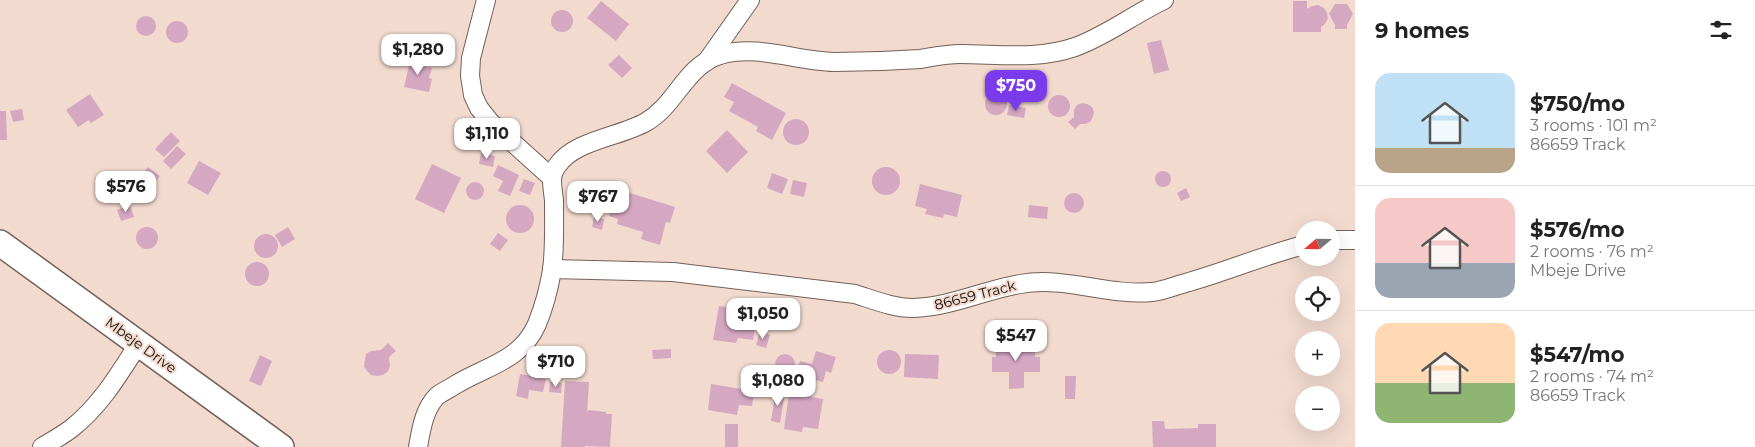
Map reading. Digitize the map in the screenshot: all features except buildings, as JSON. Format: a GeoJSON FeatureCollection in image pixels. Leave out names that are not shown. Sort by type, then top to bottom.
{"type":"FeatureCollection","features":[{"type":"Feature","properties":{"kind":"street"},"geometry":{"type":"LineString","coordinates":[[486,0],[471,58],[470,76],[473,95],[479,108],[491,123],[552,178]]}},
{"type":"Feature","properties":{"kind":"street"},"geometry":{"type":"LineString","coordinates":[[418,447],[422,425],[428,409],[438,396],[461,382],[504,362],[523,346],[536,325],[545,300],[552,270],[554,225],[552,178],[564,156],[576,149],[628,131],[648,121],[666,106],[685,80],[707,61],[750,0]]}},
{"type":"Feature","properties":{"kind":"street"},"geometry":{"type":"LineString","coordinates":[[707,61],[741,50],[760,51],[823,62],[918,59],[958,54],[990,56],[1045,54],[1074,47],[1095,38],[1144,9],[1164,0]]}},
{"type":"Feature","properties":{"kind":"street"},"geometry":{"type":"LineString","coordinates":[[1340,240],[1355,240]]}},
{"type":"Feature","properties":{"kind":"street","name":"Mbeje Drive"},"geometry":{"type":"LineString","coordinates":[[0,243],[281,447]]}},
{"type":"Feature","properties":{"kind":"street","name":"86659 Track"},"geometry":{"type":"LineString","coordinates":[[552,270],[674,272],[855,294],[883,304],[912,308],[944,305],[1020,284],[1046,281],[1131,292],[1154,292],[1224,272],[1295,247]]}},
{"type":"Feature","properties":{"kind":"street"},"geometry":{"type":"LineString","coordinates":[[42,447],[72,429],[94,408],[108,392],[138,343]]}}]}
